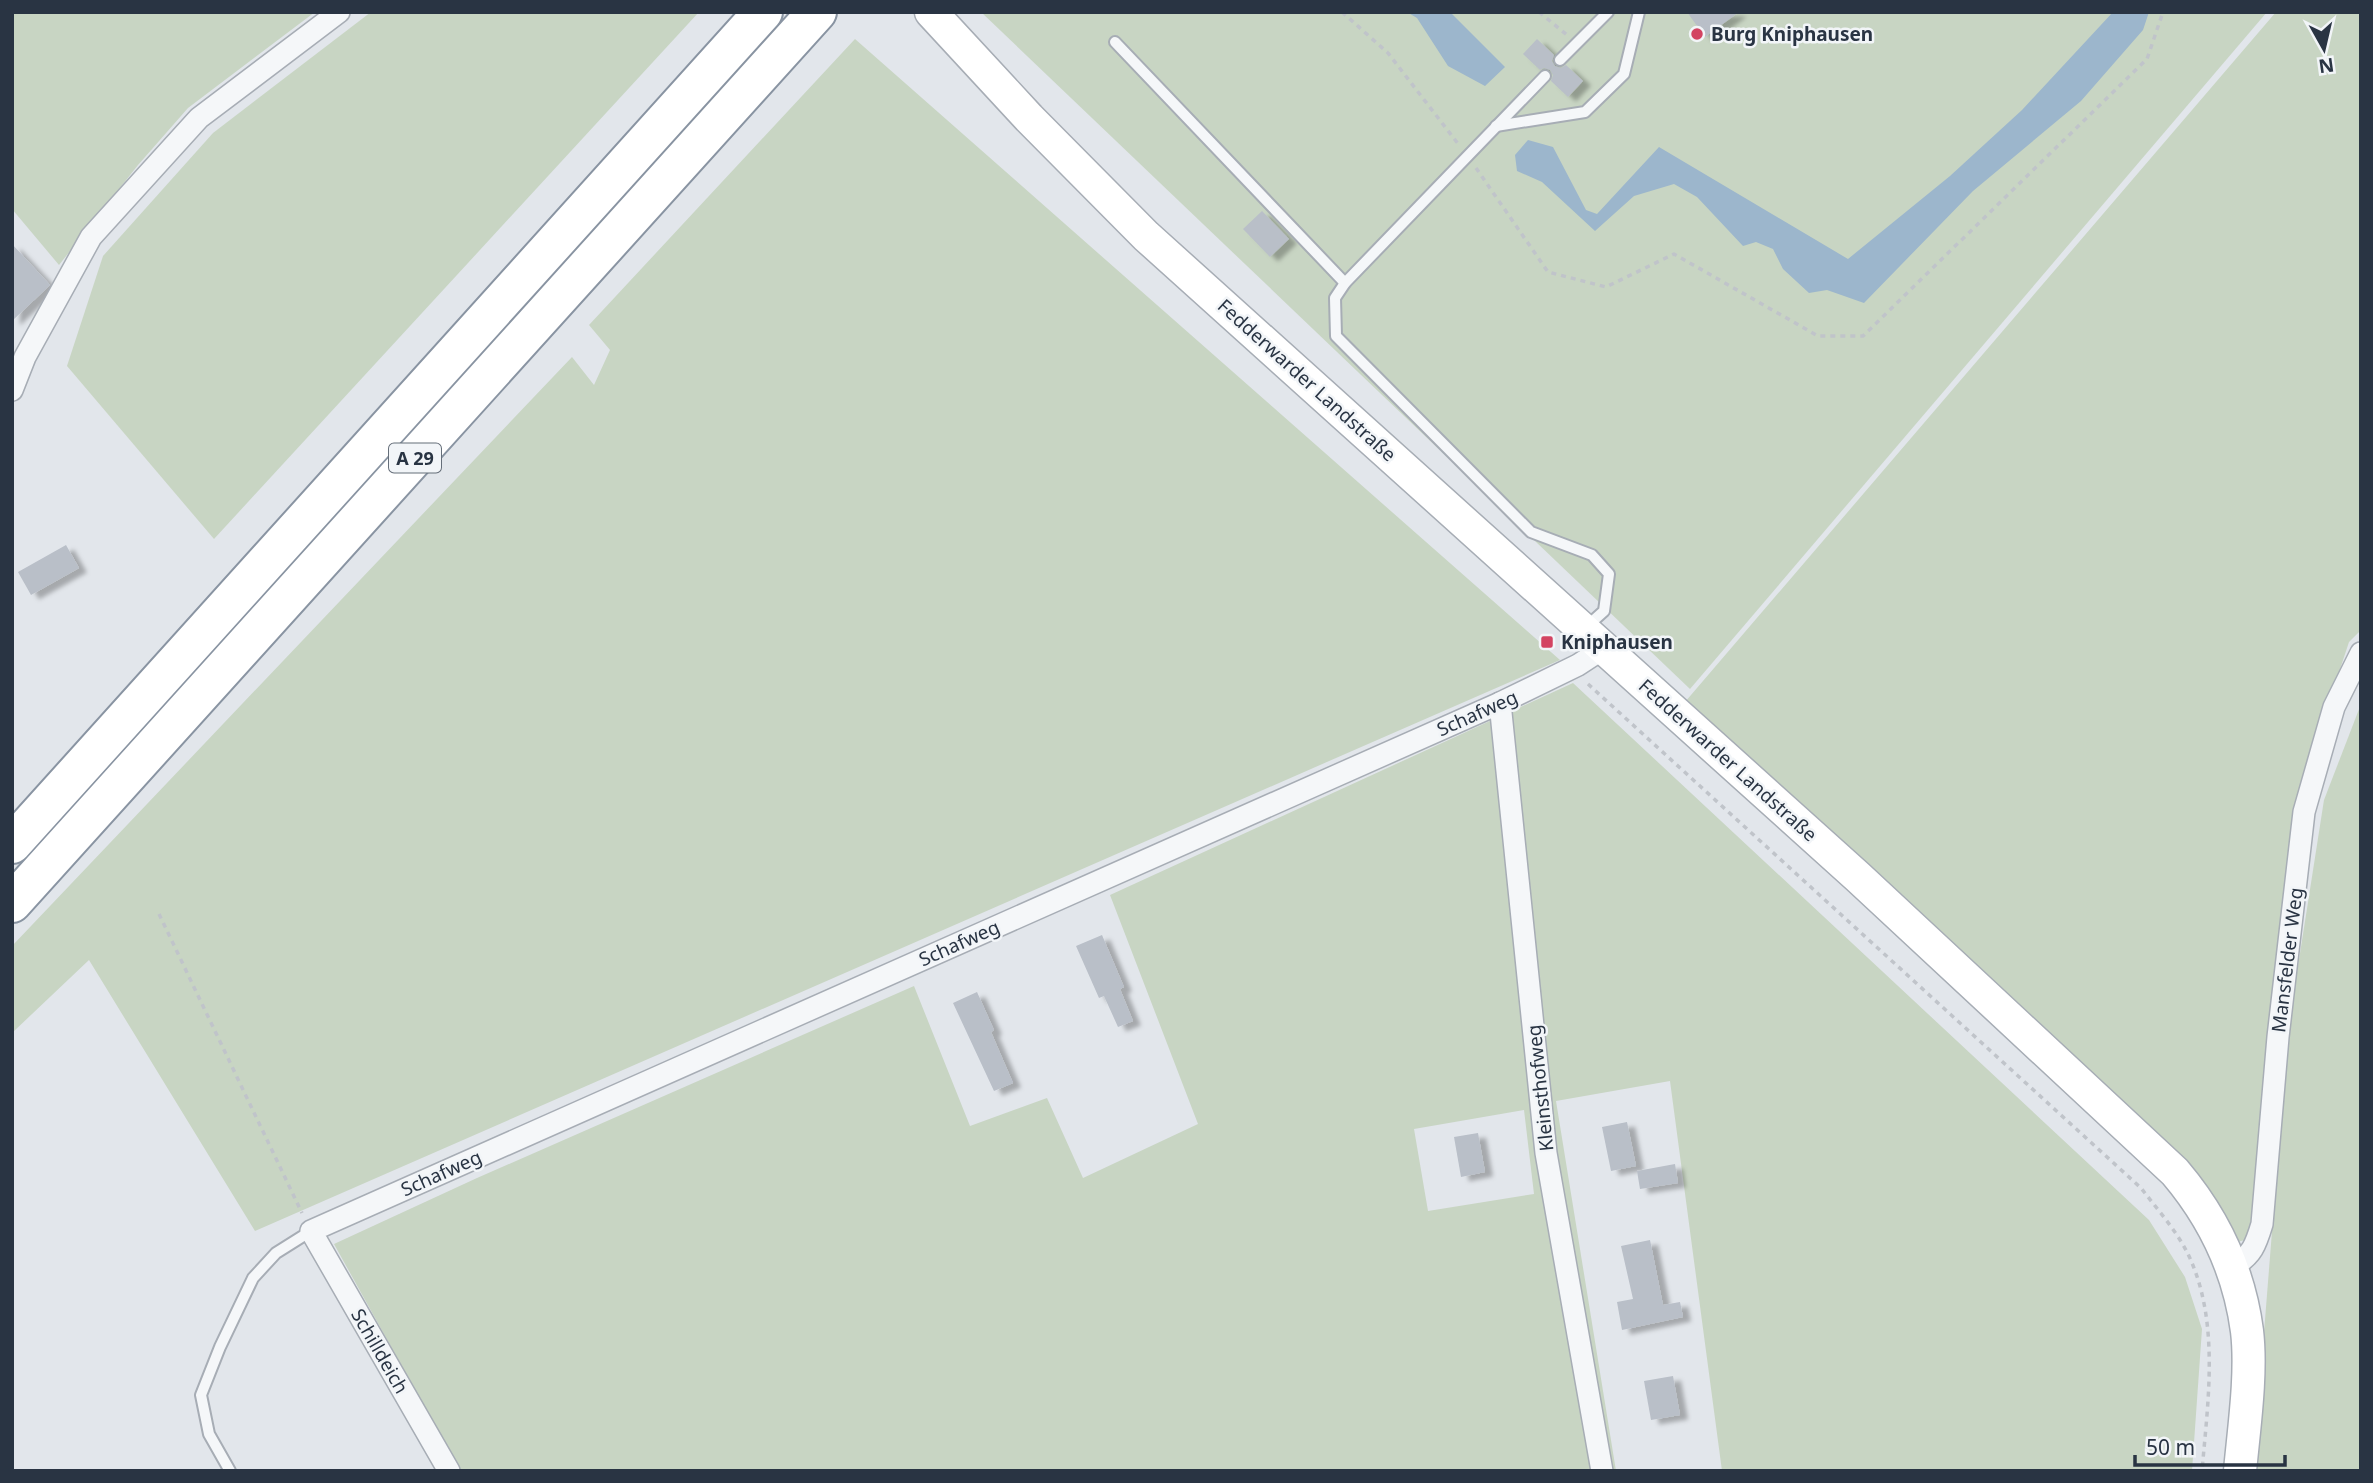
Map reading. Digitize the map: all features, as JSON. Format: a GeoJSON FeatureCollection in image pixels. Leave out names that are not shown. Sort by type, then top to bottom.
{"type":"FeatureCollection","features":[{"type":"Feature","properties":{"kind":"highway","name":"A 29"},"geometry":{"type":"LineString","coordinates":[[12,844],[763,12]]}},
{"type":"Feature","properties":{"kind":"highway","name":"A 29"},"geometry":{"type":"LineString","coordinates":[[12,903],[817,12]]}},
{"type":"Feature","properties":{"kind":"street"},"geometry":{"type":"LineString","coordinates":[[12,390],[25,357],[91,237],[199,118],[339,12]]}},
{"type":"Feature","properties":{"kind":"street","name":"Fedderwarder Landstraße"},"geometry":{"type":"LineString","coordinates":[[931,12],[1029,118],[1146,236],[1589,648],[1858,877],[2175,1172],[2194,1194],[2216,1228],[2233,1266],[2247,1332],[2240,1471]]}},
{"type":"Feature","properties":{"kind":"street","name":"Schafweg"},"geometry":{"type":"LineString","coordinates":[[311,1231],[1500,703],[1589,648]]}},
{"type":"Feature","properties":{"kind":"street","name":"Mansfelder Weg"},"geometry":{"type":"LineString","coordinates":[[2233,1266],[2246,1259],[2255,1247],[2262,1224],[2278,1037],[2304,812],[2334,707],[2361,653]]}},
{"type":"Feature","properties":{"kind":"street","name":"Kleinsthofweg"},"geometry":{"type":"LineString","coordinates":[[1500,703],[1546,1153],[1602,1471]]}},
{"type":"Feature","properties":{"kind":"street","name":"Schilldeich"},"geometry":{"type":"LineString","coordinates":[[311,1231],[449,1471]]}},
{"type":"Feature","properties":{"kind":"lane"},"geometry":{"type":"LineString","coordinates":[[1560,60],[1608,12]]}},
{"type":"Feature","properties":{"kind":"lane"},"geometry":{"type":"LineString","coordinates":[[1496,126],[1585,112],[1624,74],[1639,12]]}},
{"type":"Feature","properties":{"kind":"lane"},"geometry":{"type":"LineString","coordinates":[[1115,42],[1345,283]]}},
{"type":"Feature","properties":{"kind":"lane"},"geometry":{"type":"LineString","coordinates":[[1545,76],[1345,283],[1335,298],[1336,336],[1531,533],[1592,555],[1609,574],[1604,611],[1589,648]]}},
{"type":"Feature","properties":{"kind":"lane"},"geometry":{"type":"LineString","coordinates":[[230,1471],[209,1434],[201,1395],[220,1347],[253,1278],[276,1253],[311,1231]]}},
{"type":"Feature","properties":{"kind":"path"},"geometry":{"type":"LineString","coordinates":[[1342,12],[1388,53],[1468,157],[1548,272],[1606,286],[1674,254],[1818,336],[1863,336],[2147,60],[2163,12]]}},
{"type":"Feature","properties":{"kind":"path"},"geometry":{"type":"LineString","coordinates":[[1539,12],[1577,43]]}},
{"type":"Feature","properties":{"kind":"path"},"geometry":{"type":"LineString","coordinates":[[1589,648],[1585,682],[2141,1188],[2166,1220],[2188,1254],[2207,1318],[2209,1380],[2202,1471]]}},
{"type":"Feature","properties":{"kind":"path"},"geometry":{"type":"LineString","coordinates":[[159,914],[311,1231]]}},
{"type":"Feature","properties":{"kind":"green space"},"geometry":{"type":"Polygon","coordinates":[[[12,12],[315,12],[188,108],[138,165],[59,265],[12,209],[12,12]]]}},
{"type":"Feature","properties":{"kind":"green space"},"geometry":{"type":"Polygon","coordinates":[[[371,12],[699,12],[214,539],[67,366],[103,256],[213,133],[371,12]]]}},
{"type":"Feature","properties":{"kind":"green space"},"geometry":{"type":"Polygon","coordinates":[[[981,12],[2267,12],[1690,689],[981,12]]]}},
{"type":"Feature","properties":{"kind":"green space"},"geometry":{"type":"Polygon","coordinates":[[[2276,12],[2361,12],[2361,630],[2349,642],[2293,811],[2249,1239],[2237,1242],[1685,702],[2276,12]]]}},
{"type":"Feature","properties":{"kind":"green space"},"geometry":{"type":"Polygon","coordinates":[[[855,39],[1560,660],[255,1231],[89,960],[12,1033],[12,946],[572,357],[594,385],[610,350],[589,325],[855,39]]]}},
{"type":"Feature","properties":{"kind":"green space"},"geometry":{"type":"Polygon","coordinates":[[[1573,683],[2149,1220],[2185,1277],[2202,1329],[2192,1471],[1722,1471],[1670,1081],[1556,1101],[1616,1471],[460,1471],[334,1244],[477,1178],[914,986],[970,1126],[1047,1098],[1083,1178],[1198,1124],[1110,895],[1573,683]],[[1524,1110],[1414,1129],[1428,1211],[1534,1194],[1524,1110]]]}},
{"type":"Feature","properties":{"kind":"green space"},"geometry":{"type":"Polygon","coordinates":[[[2361,704],[2361,1471],[2253,1471],[2288,1030],[2324,800],[2361,704]]]}},
{"type":"Feature","properties":{"kind":"water"},"geometry":{"type":"Polygon","coordinates":[[[1407,12],[1450,12],[1505,67],[1485,86],[1448,66],[1417,18],[1407,12]]]}},
{"type":"Feature","properties":{"kind":"water"},"geometry":{"type":"Polygon","coordinates":[[[2113,12],[2149,12],[2143,30],[2081,101],[1973,191],[1864,303],[1827,290],[1809,293],[1783,269],[1773,249],[1756,242],[1743,246],[1697,197],[1674,184],[1634,196],[1595,231],[1542,182],[1517,171],[1515,155],[1528,140],[1553,147],[1586,210],[1597,214],[1659,147],[1848,259],[1950,176],[2022,110],[2113,12]]]}},
{"type":"Feature","properties":{"kind":"building"},"geometry":{"type":"Polygon","coordinates":[[[1687,12],[1739,12],[1705,37],[1687,12]]]}},
{"type":"Feature","properties":{"kind":"building"},"geometry":{"type":"Polygon","coordinates":[[[1537,39],[1554,55],[1552,61],[1555,66],[1561,68],[1566,65],[1583,81],[1568,97],[1551,81],[1553,75],[1550,70],[1540,70],[1523,54],[1537,39]]]}},
{"type":"Feature","properties":{"kind":"building"},"geometry":{"type":"Polygon","coordinates":[[[1262,211],[1289,239],[1270,257],[1243,229],[1262,211]]]}},
{"type":"Feature","properties":{"kind":"building"},"geometry":{"type":"Polygon","coordinates":[[[12,244],[50,285],[12,321],[12,244]]]}},
{"type":"Feature","properties":{"kind":"building"},"geometry":{"type":"Polygon","coordinates":[[[66,545],[79,568],[31,595],[18,572],[66,545]]]}},
{"type":"Feature","properties":{"kind":"building"},"geometry":{"type":"Polygon","coordinates":[[[1102,935],[1124,987],[1120,989],[1133,1021],[1118,1027],[1104,996],[1099,998],[1076,946],[1102,935]]]}},
{"type":"Feature","properties":{"kind":"building"},"geometry":{"type":"Polygon","coordinates":[[[977,992],[1013,1083],[994,1091],[953,1003],[977,992]]]}},
{"type":"Feature","properties":{"kind":"building"},"geometry":{"type":"Polygon","coordinates":[[[1627,1122],[1636,1166],[1611,1171],[1602,1127],[1627,1122]]]}},
{"type":"Feature","properties":{"kind":"building"},"geometry":{"type":"Polygon","coordinates":[[[1478,1133],[1485,1172],[1461,1177],[1454,1137],[1478,1133]]]}},
{"type":"Feature","properties":{"kind":"building"},"geometry":{"type":"Polygon","coordinates":[[[1675,1164],[1678,1183],[1640,1189],[1637,1171],[1675,1164]]]}},
{"type":"Feature","properties":{"kind":"building"},"geometry":{"type":"Polygon","coordinates":[[[1650,1240],[1663,1305],[1680,1302],[1683,1317],[1622,1330],[1617,1302],[1633,1299],[1621,1246],[1650,1240]]]}},
{"type":"Feature","properties":{"kind":"building"},"geometry":{"type":"Polygon","coordinates":[[[1673,1376],[1680,1415],[1651,1420],[1644,1381],[1673,1376]]]}},
{"type":"Feature","properties":{"kind":"place","name":"Burg Kniphausen"},"geometry":{"type":"Point","coordinates":[1697,34]}},
{"type":"Feature","properties":{"kind":"place","name":"Kniphausen"},"geometry":{"type":"Point","coordinates":[1547,642]}}]}
